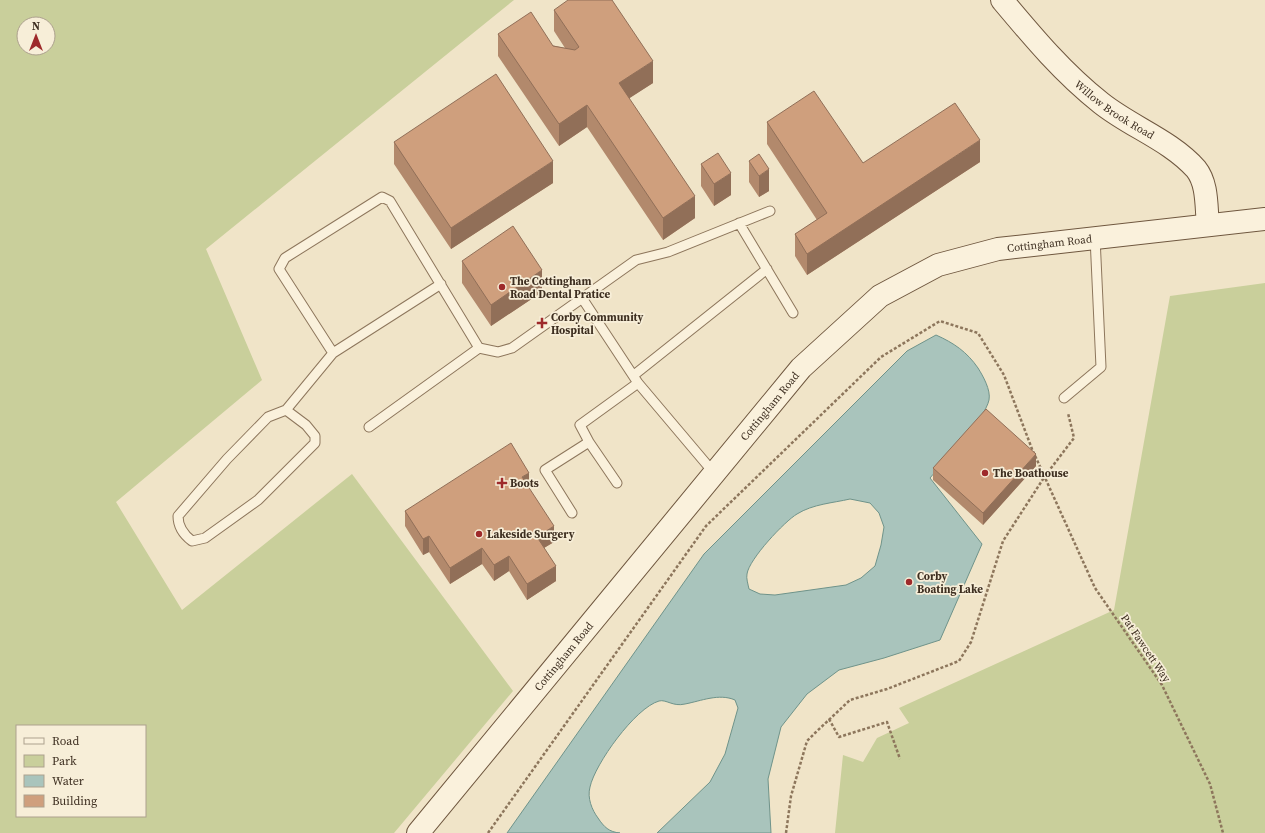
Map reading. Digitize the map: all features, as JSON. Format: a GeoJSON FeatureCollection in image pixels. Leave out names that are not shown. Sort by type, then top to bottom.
{"type":"FeatureCollection","features":[{"type":"Feature","properties":{"kind":"street","name":"Willow Brook Road"},"geometry":{"type":"LineString","coordinates":[[1002,0],[1051,58],[1101,103],[1166,145],[1195,169],[1203,181],[1208,225]]}},
{"type":"Feature","properties":{"kind":"street","name":"Cottingham Road"},"geometry":{"type":"LineString","coordinates":[[418,833],[801,368],[880,296],[938,265],[998,249],[1265,219]]}},
{"type":"Feature","properties":{"kind":"lane"},"geometry":{"type":"LineString","coordinates":[[333,353],[279,269],[285,258],[382,197],[390,201],[479,348],[498,352],[512,348],[636,260],[668,252],[770,211]]}},
{"type":"Feature","properties":{"kind":"lane"},"geometry":{"type":"LineString","coordinates":[[739,223],[793,313]]}},
{"type":"Feature","properties":{"kind":"lane"},"geometry":{"type":"LineString","coordinates":[[1064,398],[1101,367],[1095,237]]}},
{"type":"Feature","properties":{"kind":"lane"},"geometry":{"type":"LineString","coordinates":[[617,483],[589,442],[580,425],[767,269]]}},
{"type":"Feature","properties":{"kind":"lane"},"geometry":{"type":"LineString","coordinates":[[286,410],[306,425],[315,436],[315,444],[258,500],[205,538],[192,541],[187,537],[178,524],[178,516],[227,459],[268,417],[286,410],[333,353],[441,284]]}},
{"type":"Feature","properties":{"kind":"lane"},"geometry":{"type":"LineString","coordinates":[[582,298],[636,379],[714,473]]}},
{"type":"Feature","properties":{"kind":"lane"},"geometry":{"type":"LineString","coordinates":[[369,427],[479,348]]}},
{"type":"Feature","properties":{"kind":"lane"},"geometry":{"type":"LineString","coordinates":[[572,513],[545,470],[589,442]]}},
{"type":"Feature","properties":{"kind":"path","name":"Pat Fawcett Way"},"geometry":{"type":"LineString","coordinates":[[488,833],[706,526],[880,357],[940,321],[978,333],[1004,375],[1045,476],[1095,588],[1162,685],[1210,784],[1223,833]]}},
{"type":"Feature","properties":{"kind":"path"},"geometry":{"type":"LineString","coordinates":[[786,833],[792,796],[807,741],[829,719],[850,700],[959,661],[971,642],[1003,541],[1045,476],[1074,438],[1064,398]]}},
{"type":"Feature","properties":{"kind":"path"},"geometry":{"type":"LineString","coordinates":[[829,719],[840,737],[887,722],[900,759]]}},
{"type":"Feature","properties":{"kind":"green space"},"geometry":{"type":"Polygon","coordinates":[[[0,0],[514,0],[206,249],[262,380],[116,502],[182,610],[352,474],[513,691],[394,833],[0,833],[0,0]]]}},
{"type":"Feature","properties":{"kind":"green space"},"geometry":{"type":"Polygon","coordinates":[[[1265,283],[1265,833],[835,833],[843,755],[863,762],[877,738],[909,723],[899,708],[1114,610],[1170,296],[1265,283]]]}},
{"type":"Feature","properties":{"kind":"water","name":"Corby Boating Lake"},"geometry":{"type":"Polygon","coordinates":[[[936,335],[949,341],[960,348],[974,362],[986,383],[989,392],[989,400],[980,418],[930,478],[982,544],[940,640],[884,658],[839,670],[807,694],[781,727],[768,779],[771,833],[657,833],[710,782],[725,754],[738,708],[735,700],[716,697],[681,705],[659,701],[649,706],[639,714],[617,738],[593,777],[589,795],[592,808],[602,824],[610,830],[620,833],[507,833],[704,554],[907,351],[936,335]],[[850,499],[816,506],[791,518],[776,532],[749,567],[747,579],[749,589],[760,594],[775,595],[846,585],[861,578],[875,566],[884,527],[879,513],[870,503],[850,499]]]}},
{"type":"Feature","properties":{"kind":"building"},"geometry":{"type":"Polygon","coordinates":[[[568,0],[612,0],[653,61],[619,83],[695,196],[663,218],[587,105],[559,124],[498,34],[531,12],[553,46],[575,50],[579,47],[554,10],[568,0]]]}},
{"type":"Feature","properties":{"kind":"building"},"geometry":{"type":"Polygon","coordinates":[[[496,74],[553,161],[451,228],[394,142],[496,74]]]}},
{"type":"Feature","properties":{"kind":"building"},"geometry":{"type":"Polygon","coordinates":[[[814,91],[863,163],[955,103],[980,140],[807,254],[795,234],[827,213],[767,122],[814,91]]]}},
{"type":"Feature","properties":{"kind":"building"},"geometry":{"type":"Polygon","coordinates":[[[718,153],[731,173],[714,184],[701,164],[718,153]]]}},
{"type":"Feature","properties":{"kind":"building"},"geometry":{"type":"Polygon","coordinates":[[[759,154],[769,169],[759,176],[749,161],[759,154]]]}},
{"type":"Feature","properties":{"kind":"building"},"geometry":{"type":"Polygon","coordinates":[[[513,226],[542,270],[491,305],[462,261],[513,226]]]}},
{"type":"Feature","properties":{"kind":"building","name":"The Boathouse"},"geometry":{"type":"Polygon","coordinates":[[[986,409],[1036,454],[983,513],[933,468],[986,409]]]}},
{"type":"Feature","properties":{"kind":"building","name":"Lakeside Surgery"},"geometry":{"type":"Polygon","coordinates":[[[511,443],[529,473],[522,477],[554,526],[537,537],[556,566],[527,584],[509,556],[494,565],[482,548],[450,568],[429,536],[423,539],[405,511],[511,443]]]}},
{"type":"Feature","properties":{"kind":"place","name":"The Cottingham Road Dental Pratice"},"geometry":{"type":"Point","coordinates":[502,287]}},
{"type":"Feature","properties":{"kind":"place","name":"Corby Community Hospital"},"geometry":{"type":"Point","coordinates":[542,323]}},
{"type":"Feature","properties":{"kind":"place","name":"The Boathouse"},"geometry":{"type":"Point","coordinates":[985,473]}},
{"type":"Feature","properties":{"kind":"place","name":"Boots"},"geometry":{"type":"Point","coordinates":[502,483]}},
{"type":"Feature","properties":{"kind":"place","name":"Lakeside Surgery"},"geometry":{"type":"Point","coordinates":[479,534]}},
{"type":"Feature","properties":{"kind":"place","name":"Corby Boating Lake"},"geometry":{"type":"Point","coordinates":[909,582]}}]}
